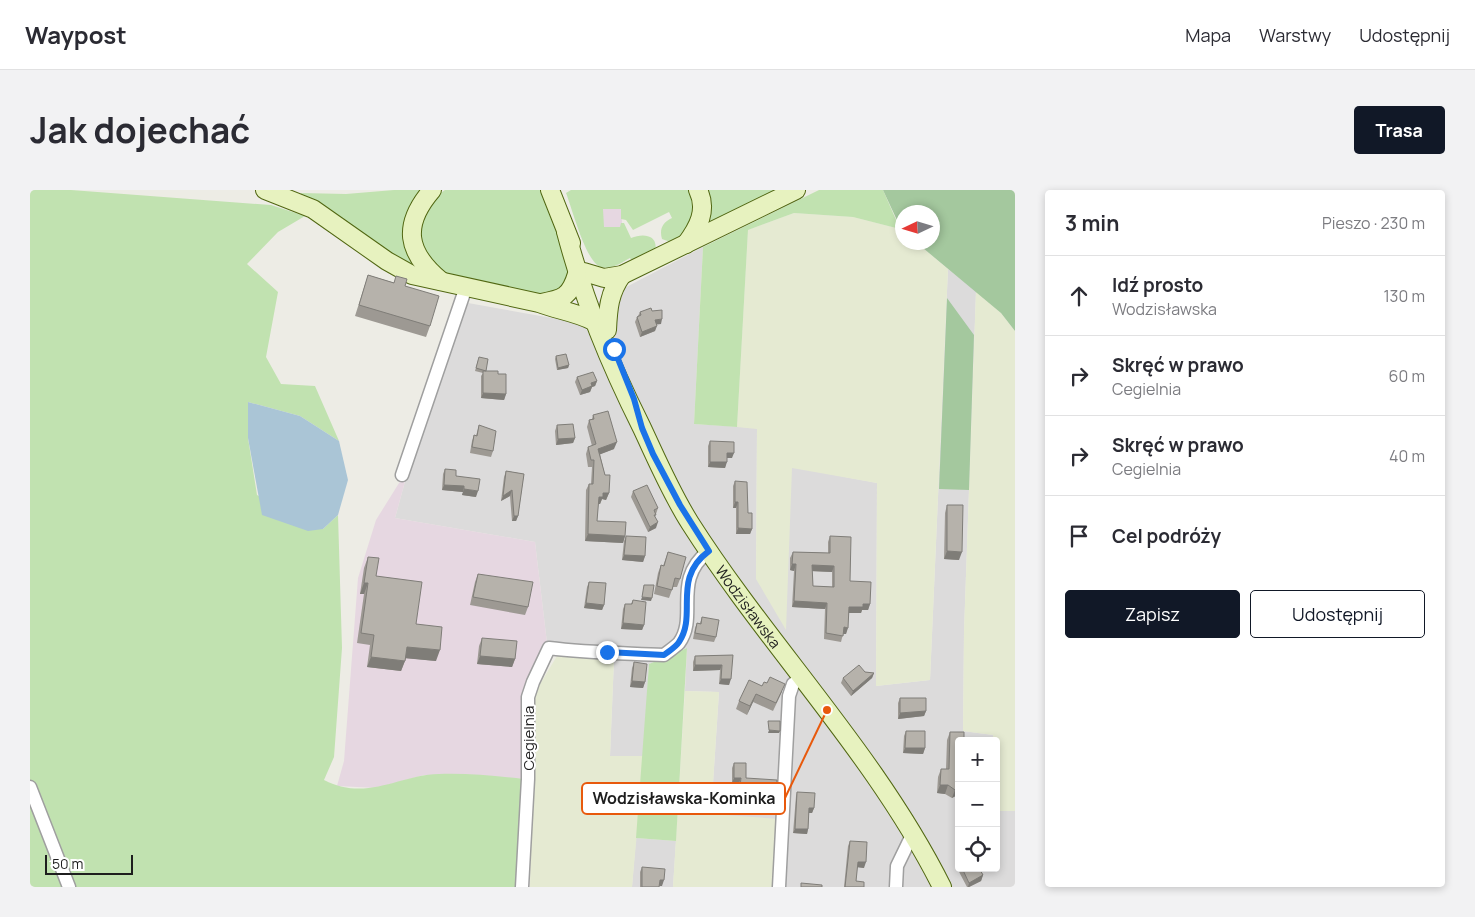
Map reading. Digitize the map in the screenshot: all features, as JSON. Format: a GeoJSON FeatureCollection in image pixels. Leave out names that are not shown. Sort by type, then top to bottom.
{"type":"FeatureCollection","features":[{"type":"Feature","properties":{"kind":"main road"},"geometry":{"type":"LineString","coordinates":[[265,190],[313,209],[387,261],[412,275],[539,303],[555,310],[579,314],[600,326],[613,289],[622,276]]}},
{"type":"Feature","properties":{"kind":"main road"},"geometry":{"type":"LineString","coordinates":[[432,190],[421,203],[414,218],[411,229],[412,241],[422,262],[441,281]]}},
{"type":"Feature","properties":{"kind":"main road"},"geometry":{"type":"LineString","coordinates":[[686,244],[702,216],[703,205],[698,190]]}},
{"type":"Feature","properties":{"kind":"main road"},"geometry":{"type":"LineString","coordinates":[[539,303],[561,300],[572,288],[581,273],[604,278],[622,276],[796,190]]}},
{"type":"Feature","properties":{"kind":"main road","name":"Wodzisławska"},"geometry":{"type":"LineString","coordinates":[[551,191],[600,326],[634,399],[642,428],[680,505],[709,551],[914,833],[942,887]]}},
{"type":"Feature","properties":{"kind":"street"},"geometry":{"type":"LineString","coordinates":[[402,475],[466,287]]}},
{"type":"Feature","properties":{"kind":"street","name":"Cegielnia"},"geometry":{"type":"LineString","coordinates":[[522,887],[528,779],[528,698],[533,682],[549,648],[592,654],[607,652],[664,655],[679,643],[684,632],[691,571],[700,558],[709,551]]}},
{"type":"Feature","properties":{"kind":"street"},"geometry":{"type":"LineString","coordinates":[[779,887],[789,696],[793,684],[802,677]]}},
{"type":"Feature","properties":{"kind":"street"},"geometry":{"type":"LineString","coordinates":[[30,787],[70,887]]}},
{"type":"Feature","properties":{"kind":"street"},"geometry":{"type":"LineString","coordinates":[[896,887],[898,866],[914,833]]}},
{"type":"Feature","properties":{"kind":"shaded area"},"geometry":{"type":"Polygon","coordinates":[[[602,208],[622,208],[622,228],[602,228],[602,208]]]}},
{"type":"Feature","properties":{"kind":"shaded area"},"geometry":{"type":"Polygon","coordinates":[[[703,247],[694,424],[757,428],[756,579],[792,467],[877,483],[876,686],[930,680],[948,269],[976,291],[964,632],[963,731],[993,735],[993,737],[955,737],[955,872],[1000,872],[1000,811],[1015,811],[1015,887],[776,887],[711,814],[719,692],[685,691],[687,648],[649,664],[644,756],[610,756],[614,659],[547,643],[535,542],[395,518],[409,467],[468,303],[563,320],[703,247]]]}},
{"type":"Feature","properties":{"kind":"shaded area"},"geometry":{"type":"Polygon","coordinates":[[[409,467],[395,518],[535,542],[547,643],[528,686],[524,779],[424,775],[377,788],[337,786],[344,761],[358,578],[376,520],[409,467]]]}},
{"type":"Feature","properties":{"kind":"shaded area"},"geometry":{"type":"Polygon","coordinates":[[[636,838],[676,841],[673,887],[632,887],[636,838]]]}},
{"type":"Feature","properties":{"kind":"green space"},"geometry":{"type":"Polygon","coordinates":[[[30,190],[71,190],[271,205],[305,216],[278,232],[247,264],[278,292],[266,357],[281,384],[315,386],[339,441],[300,416],[248,402],[248,438],[257,495],[323,529],[338,515],[342,648],[334,757],[324,780],[340,786],[368,788],[424,775],[439,774],[471,774],[524,779],[516,887],[30,887],[30,190]]]}},
{"type":"Feature","properties":{"kind":"green space"},"geometry":{"type":"Polygon","coordinates":[[[421,190],[410,208],[404,228],[406,248],[415,268],[300,199],[301,193],[346,194],[421,190]]]}},
{"type":"Feature","properties":{"kind":"green space"},"geometry":{"type":"Polygon","coordinates":[[[445,190],[540,190],[569,261],[571,271],[566,286],[546,296],[448,275],[436,267],[428,257],[423,245],[422,221],[426,209],[445,190]]]}},
{"type":"Feature","properties":{"kind":"green space"},"geometry":{"type":"Polygon","coordinates":[[[571,190],[689,190],[695,206],[693,220],[685,232],[673,243],[662,239],[661,235],[662,226],[672,218],[669,212],[633,230],[626,220],[621,219],[621,209],[603,209],[604,227],[620,227],[621,223],[624,223],[631,238],[649,237],[653,239],[656,246],[655,252],[634,263],[630,258],[620,264],[605,268],[595,263],[585,246],[566,193],[571,190]]]}},
{"type":"Feature","properties":{"kind":"green space"},"geometry":{"type":"Polygon","coordinates":[[[706,190],[787,190],[706,229],[706,190]]]}},
{"type":"Feature","properties":{"kind":"green space"},"geometry":{"type":"Polygon","coordinates":[[[819,190],[883,190],[895,218],[895,228],[853,217],[794,213],[748,230],[737,427],[694,424],[703,247],[819,190]]]}},
{"type":"Feature","properties":{"kind":"green space"},"geometry":{"type":"Polygon","coordinates":[[[883,190],[1015,190],[1015,331],[1001,313],[925,250],[940,250],[940,205],[895,205],[895,216],[883,190]]]}},
{"type":"Feature","properties":{"kind":"green space"},"geometry":{"type":"Polygon","coordinates":[[[794,213],[853,217],[895,228],[895,250],[925,250],[948,269],[930,680],[876,686],[877,483],[792,468],[786,630],[756,579],[757,429],[737,427],[748,230],[794,213]]]}},
{"type":"Feature","properties":{"kind":"green space"},"geometry":{"type":"Polygon","coordinates":[[[976,291],[1001,313],[1015,331],[1015,811],[1000,811],[1000,737],[963,731],[964,632],[976,291]]]}},
{"type":"Feature","properties":{"kind":"green space"},"geometry":{"type":"Polygon","coordinates":[[[947,298],[974,335],[969,490],[939,489],[947,298]]]}},
{"type":"Feature","properties":{"kind":"green space"},"geometry":{"type":"Polygon","coordinates":[[[687,648],[676,841],[636,838],[649,664],[687,648]]]}},
{"type":"Feature","properties":{"kind":"green space"},"geometry":{"type":"Polygon","coordinates":[[[557,656],[614,659],[610,756],[644,756],[632,887],[530,887],[534,694],[557,656]]]}},
{"type":"Feature","properties":{"kind":"green space"},"geometry":{"type":"Polygon","coordinates":[[[685,691],[719,692],[711,814],[780,819],[776,887],[673,887],[685,691]]]}},
{"type":"Feature","properties":{"kind":"water"},"geometry":{"type":"Polygon","coordinates":[[[248,402],[300,416],[339,441],[348,480],[338,515],[323,529],[308,531],[262,515],[248,438],[248,402]]]}},
{"type":"Feature","properties":{"kind":"building"},"geometry":{"type":"Polygon","coordinates":[[[368,275],[394,283],[396,276],[407,279],[405,286],[439,296],[430,326],[359,305],[368,275]]]}},
{"type":"Feature","properties":{"kind":"building"},"geometry":{"type":"Polygon","coordinates":[[[651,308],[652,311],[662,310],[662,319],[655,320],[657,326],[642,332],[637,317],[641,315],[640,312],[651,308]]]}},
{"type":"Feature","properties":{"kind":"building"},"geometry":{"type":"Polygon","coordinates":[[[566,354],[569,365],[558,368],[556,356],[566,354]]]}},
{"type":"Feature","properties":{"kind":"building"},"geometry":{"type":"Polygon","coordinates":[[[479,357],[488,359],[486,371],[476,368],[479,357]]]}},
{"type":"Feature","properties":{"kind":"building"},"geometry":{"type":"Polygon","coordinates":[[[483,371],[498,371],[498,374],[506,374],[506,394],[483,393],[483,371]]]}},
{"type":"Feature","properties":{"kind":"building"},"geometry":{"type":"Polygon","coordinates":[[[593,372],[597,381],[591,383],[592,386],[582,390],[577,377],[593,372]]]}},
{"type":"Feature","properties":{"kind":"building"},"geometry":{"type":"Polygon","coordinates":[[[608,411],[617,442],[598,449],[605,475],[610,475],[609,493],[603,493],[603,497],[599,497],[597,521],[626,522],[625,536],[588,534],[589,484],[593,484],[594,460],[591,460],[588,447],[596,444],[589,420],[594,419],[593,415],[608,411]]]}},
{"type":"Feature","properties":{"kind":"building"},"geometry":{"type":"Polygon","coordinates":[[[573,424],[575,438],[558,439],[557,425],[573,424]]]}},
{"type":"Feature","properties":{"kind":"building"},"geometry":{"type":"Polygon","coordinates":[[[479,425],[496,431],[493,451],[472,447],[474,435],[477,436],[479,425]]]}},
{"type":"Feature","properties":{"kind":"building"},"geometry":{"type":"Polygon","coordinates":[[[710,441],[734,442],[734,453],[727,453],[727,462],[710,462],[710,441]]]}},
{"type":"Feature","properties":{"kind":"building"},"geometry":{"type":"Polygon","coordinates":[[[445,469],[456,470],[456,476],[480,479],[478,491],[464,489],[464,486],[444,485],[445,469]]]}},
{"type":"Feature","properties":{"kind":"building"},"geometry":{"type":"Polygon","coordinates":[[[506,471],[524,474],[518,516],[514,516],[512,490],[503,496],[506,471]]]}},
{"type":"Feature","properties":{"kind":"building"},"geometry":{"type":"Polygon","coordinates":[[[735,481],[747,482],[748,513],[752,513],[752,529],[738,528],[738,502],[735,502],[735,481]]]}},
{"type":"Feature","properties":{"kind":"building"},"geometry":{"type":"Polygon","coordinates":[[[647,485],[658,508],[654,510],[656,515],[654,515],[658,522],[650,527],[633,491],[647,485]]]}},
{"type":"Feature","properties":{"kind":"building"},"geometry":{"type":"Polygon","coordinates":[[[947,505],[963,505],[962,552],[947,551],[947,505]]]}},
{"type":"Feature","properties":{"kind":"building"},"geometry":{"type":"Polygon","coordinates":[[[626,536],[646,537],[645,556],[624,555],[626,536]]]}},
{"type":"Feature","properties":{"kind":"building"},"geometry":{"type":"Polygon","coordinates":[[[830,536],[851,537],[850,581],[871,582],[870,604],[863,604],[863,607],[849,607],[848,628],[844,627],[843,636],[826,633],[827,603],[794,601],[796,564],[792,564],[793,552],[830,553],[830,536]],[[812,565],[813,586],[834,587],[834,566],[812,565]]]}},
{"type":"Feature","properties":{"kind":"building"},"geometry":{"type":"Polygon","coordinates":[[[668,552],[686,557],[680,579],[675,578],[672,590],[657,586],[661,565],[664,566],[668,552]]]}},
{"type":"Feature","properties":{"kind":"building"},"geometry":{"type":"Polygon","coordinates":[[[368,557],[379,558],[376,576],[422,582],[416,624],[442,627],[440,650],[407,647],[405,661],[371,657],[374,635],[361,633],[368,583],[364,583],[368,557]]]}},
{"type":"Feature","properties":{"kind":"building"},"geometry":{"type":"Polygon","coordinates":[[[478,574],[533,582],[528,607],[473,597],[478,574]]]}},
{"type":"Feature","properties":{"kind":"building"},"geometry":{"type":"Polygon","coordinates":[[[589,582],[606,583],[604,605],[586,603],[589,582]]]}},
{"type":"Feature","properties":{"kind":"building"},"geometry":{"type":"Polygon","coordinates":[[[644,585],[654,585],[652,598],[642,597],[644,585]]]}},
{"type":"Feature","properties":{"kind":"building"},"geometry":{"type":"Polygon","coordinates":[[[633,600],[646,602],[644,625],[623,623],[625,604],[632,604],[633,600]]]}},
{"type":"Feature","properties":{"kind":"building"},"geometry":{"type":"Polygon","coordinates":[[[702,617],[719,620],[716,637],[695,633],[697,623],[701,624],[702,617]]]}},
{"type":"Feature","properties":{"kind":"building"},"geometry":{"type":"Polygon","coordinates":[[[482,638],[517,641],[515,659],[480,656],[482,638]]]}},
{"type":"Feature","properties":{"kind":"building"},"geometry":{"type":"Polygon","coordinates":[[[733,655],[731,679],[721,679],[722,665],[695,665],[695,656],[733,655]]]}},
{"type":"Feature","properties":{"kind":"building"},"geometry":{"type":"Polygon","coordinates":[[[634,662],[647,664],[645,682],[632,681],[634,662]]]}},
{"type":"Feature","properties":{"kind":"building"},"geometry":{"type":"Polygon","coordinates":[[[859,665],[865,672],[874,673],[853,691],[843,678],[859,665]]]}},
{"type":"Feature","properties":{"kind":"building"},"geometry":{"type":"Polygon","coordinates":[[[770,677],[785,684],[776,703],[756,694],[750,706],[739,701],[749,680],[762,686],[764,682],[767,683],[770,677]]]}},
{"type":"Feature","properties":{"kind":"building"},"geometry":{"type":"Polygon","coordinates":[[[900,698],[926,698],[926,711],[900,713],[900,698]]]}},
{"type":"Feature","properties":{"kind":"building"},"geometry":{"type":"Polygon","coordinates":[[[768,721],[780,721],[780,731],[769,730],[768,721]]]}},
{"type":"Feature","properties":{"kind":"building"},"geometry":{"type":"Polygon","coordinates":[[[906,731],[925,731],[925,748],[905,748],[906,731]]]}},
{"type":"Feature","properties":{"kind":"building"},"geometry":{"type":"Polygon","coordinates":[[[950,732],[964,732],[964,737],[955,737],[955,790],[948,785],[940,785],[941,769],[949,769],[950,732]]]}},
{"type":"Feature","properties":{"kind":"building"},"geometry":{"type":"Polygon","coordinates":[[[734,763],[746,763],[746,778],[777,780],[775,797],[739,795],[741,778],[734,778],[734,763]]]}},
{"type":"Feature","properties":{"kind":"building"},"geometry":{"type":"Polygon","coordinates":[[[797,792],[815,793],[814,808],[809,808],[808,829],[795,829],[797,792]]]}},
{"type":"Feature","properties":{"kind":"building"},"geometry":{"type":"Polygon","coordinates":[[[850,841],[867,842],[866,862],[858,862],[856,881],[864,882],[864,887],[845,887],[850,841]]]}},
{"type":"Feature","properties":{"kind":"building"},"geometry":{"type":"Polygon","coordinates":[[[642,867],[665,869],[664,880],[660,880],[659,887],[642,887],[642,867]]]}},
{"type":"Feature","properties":{"kind":"building"},"geometry":{"type":"Polygon","coordinates":[[[964,872],[981,872],[983,875],[969,883],[964,872]]]}},
{"type":"Feature","properties":{"kind":"building"},"geometry":{"type":"Polygon","coordinates":[[[801,883],[822,885],[822,887],[801,887],[801,883]]]}},
{"type":"Feature","properties":{"kind":"place","name":"Wodzisławska-Kominka"},"geometry":{"type":"Point","coordinates":[827,710]}},
{"type":"Feature","properties":{"kind":"route"},"geometry":{"type":"LineString","coordinates":[[607,652],[664,655],[679,643],[684,632],[691,571],[700,558],[709,551],[690,523],[653,454],[614,349]]}}]}
